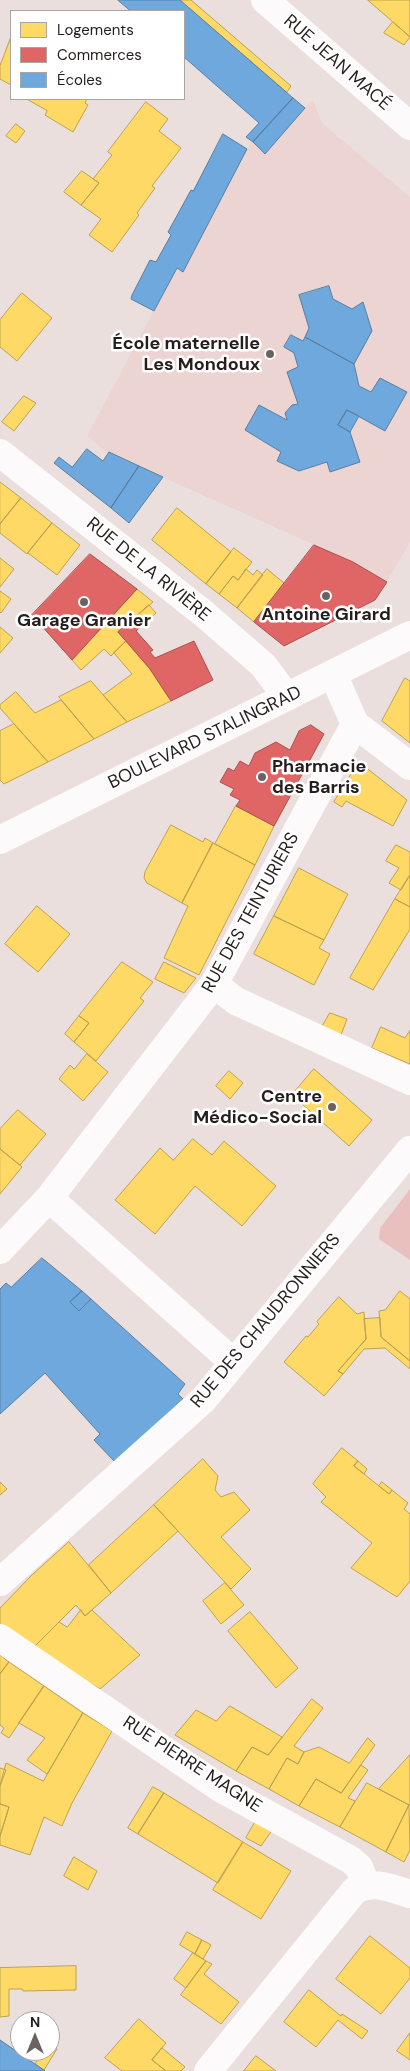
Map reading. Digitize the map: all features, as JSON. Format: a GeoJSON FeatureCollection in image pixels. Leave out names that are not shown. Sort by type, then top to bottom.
{"type":"FeatureCollection","features":[{"type":"Feature","properties":{"kind":"street","name":"RUE JEAN MACÉ"},"geometry":{"type":"LineString","coordinates":[[265,0],[410,126]]}},
{"type":"Feature","properties":{"kind":"street","name":"RUE DE LA RIVIÈRE"},"geometry":{"type":"LineString","coordinates":[[0,453],[203,613],[263,665],[287,697]]}},
{"type":"Feature","properties":{"kind":"street","name":"BOULEVARD STALINGRAD"},"geometry":{"type":"LineString","coordinates":[[0,840],[410,636]]}},
{"type":"Feature","properties":{"kind":"street"},"geometry":{"type":"LineString","coordinates":[[333,674],[355,724],[410,766]]}},
{"type":"Feature","properties":{"kind":"street","name":"RUE DES TEINTURIERS"},"geometry":{"type":"LineString","coordinates":[[0,1250],[49,1198],[214,984],[355,724]]}},
{"type":"Feature","properties":{"kind":"street"},"geometry":{"type":"LineString","coordinates":[[214,984],[236,1001],[410,1080]]}},
{"type":"Feature","properties":{"kind":"street","name":"RUE DES CHAUDRONNIERS"},"geometry":{"type":"LineString","coordinates":[[0,1582],[203,1400],[410,1150]]}},
{"type":"Feature","properties":{"kind":"street"},"geometry":{"type":"LineString","coordinates":[[49,1198],[233,1362]]}},
{"type":"Feature","properties":{"kind":"street","name":"RUE PIERRE MAGNE"},"geometry":{"type":"LineString","coordinates":[[0,1638],[220,1788],[351,1860],[359,1867],[366,1884]]}},
{"type":"Feature","properties":{"kind":"street"},"geometry":{"type":"LineString","coordinates":[[208,2071],[343,1902],[355,1890],[366,1884],[378,1885],[410,1894]]}},
{"type":"Feature","properties":{"kind":"shaded area","name":"École maternelle Les Mondoux"},"geometry":{"type":"Polygon","coordinates":[[[293,97],[305,107],[313,100],[322,123],[410,197],[410,542],[387,581],[344,558],[106,452],[87,436],[176,269],[184,271],[246,149],[293,97]]]}},
{"type":"Feature","properties":{"kind":"shaded area"},"geometry":{"type":"Polygon","coordinates":[[[410,1189],[410,1260],[379,1239],[380,1228],[410,1189]]]}},
{"type":"Feature","properties":{"kind":"building: Logements"},"geometry":{"type":"Polygon","coordinates":[[[180,0],[191,0],[291,86],[287,92],[180,0]]]}},
{"type":"Feature","properties":{"kind":"building: Logements"},"geometry":{"type":"Polygon","coordinates":[[[368,0],[410,0],[410,37],[393,22],[368,0]]]}},
{"type":"Feature","properties":{"kind":"building: Logements"},"geometry":{"type":"Polygon","coordinates":[[[393,22],[410,37],[404,45],[384,33],[393,22]]]}},
{"type":"Feature","properties":{"kind":"building: Logements"},"geometry":{"type":"Polygon","coordinates":[[[10,40],[10,84],[0,79],[0,66],[10,40]]]}},
{"type":"Feature","properties":{"kind":"building: Logements"},"geometry":{"type":"Polygon","coordinates":[[[29,100],[86,100],[85,103],[88,105],[73,132],[45,115],[47,111],[29,100]]]}},
{"type":"Feature","properties":{"kind":"building: Logements"},"geometry":{"type":"Polygon","coordinates":[[[146,102],[168,119],[159,131],[181,148],[152,186],[155,188],[137,213],[139,215],[112,252],[89,235],[101,219],[81,205],[99,183],[93,179],[112,155],[108,152],[146,102]]]}},
{"type":"Feature","properties":{"kind":"building: Logements"},"geometry":{"type":"Polygon","coordinates":[[[16,124],[25,131],[16,143],[6,136],[16,124]]]}},
{"type":"Feature","properties":{"kind":"building: Logements"},"geometry":{"type":"Polygon","coordinates":[[[82,171],[99,183],[81,205],[64,192],[82,171]]]}},
{"type":"Feature","properties":{"kind":"building: Logements"},"geometry":{"type":"Polygon","coordinates":[[[22,293],[52,318],[17,361],[0,347],[0,320],[22,293]]]}},
{"type":"Feature","properties":{"kind":"building: Logements"},"geometry":{"type":"Polygon","coordinates":[[[24,396],[36,403],[14,431],[2,422],[24,396]]]}},
{"type":"Feature","properties":{"kind":"building: Logements"},"geometry":{"type":"Polygon","coordinates":[[[0,482],[21,498],[0,524],[0,482]]]}},
{"type":"Feature","properties":{"kind":"building: Logements"},"geometry":{"type":"Polygon","coordinates":[[[21,498],[52,523],[27,554],[0,533],[0,524],[21,498]]]}},
{"type":"Feature","properties":{"kind":"building: Logements"},"geometry":{"type":"Polygon","coordinates":[[[177,508],[231,552],[206,584],[152,540],[177,508]]]}},
{"type":"Feature","properties":{"kind":"building: Logements"},"geometry":{"type":"Polygon","coordinates":[[[52,523],[80,545],[57,575],[28,553],[52,523]]]}},
{"type":"Feature","properties":{"kind":"building: Logements"},"geometry":{"type":"Polygon","coordinates":[[[234,548],[252,562],[238,580],[233,576],[219,594],[206,584],[234,548]]]}},
{"type":"Feature","properties":{"kind":"building: Logements"},"geometry":{"type":"Polygon","coordinates":[[[0,558],[14,569],[0,587],[0,558]]]}},
{"type":"Feature","properties":{"kind":"building: Logements"},"geometry":{"type":"Polygon","coordinates":[[[246,569],[253,575],[257,570],[263,575],[237,608],[219,594],[233,576],[238,580],[246,569]]]}},
{"type":"Feature","properties":{"kind":"building: Logements"},"geometry":{"type":"Polygon","coordinates":[[[267,569],[284,583],[254,622],[237,608],[267,569]]]}},
{"type":"Feature","properties":{"kind":"building: Logements"},"geometry":{"type":"Polygon","coordinates":[[[137,589],[153,602],[118,632],[126,641],[111,656],[104,649],[81,670],[72,660],[137,589]]]}},
{"type":"Feature","properties":{"kind":"building: Logements"},"geometry":{"type":"Polygon","coordinates":[[[0,591],[11,599],[1,613],[0,612],[0,591]]]}},
{"type":"Feature","properties":{"kind":"building: Logements"},"geometry":{"type":"Polygon","coordinates":[[[149,605],[156,613],[145,623],[138,615],[149,605]]]}},
{"type":"Feature","properties":{"kind":"building: Logements"},"geometry":{"type":"Polygon","coordinates":[[[0,627],[13,638],[0,653],[0,627]]]}},
{"type":"Feature","properties":{"kind":"building: Logements"},"geometry":{"type":"Polygon","coordinates":[[[126,641],[150,669],[171,701],[127,722],[103,695],[132,674],[114,653],[126,641]]]}},
{"type":"Feature","properties":{"kind":"building: Logements"},"geometry":{"type":"Polygon","coordinates":[[[405,678],[410,681],[410,743],[382,721],[405,678]]]}},
{"type":"Feature","properties":{"kind":"building: Logements"},"geometry":{"type":"Polygon","coordinates":[[[91,681],[127,722],[94,739],[59,697],[91,681]]]}},
{"type":"Feature","properties":{"kind":"building: Logements"},"geometry":{"type":"Polygon","coordinates":[[[16,692],[35,713],[61,700],[94,739],[48,762],[0,708],[0,705],[16,692]]]}},
{"type":"Feature","properties":{"kind":"building: Logements"},"geometry":{"type":"Polygon","coordinates":[[[14,724],[48,762],[4,784],[0,780],[0,731],[14,724]]]}},
{"type":"Feature","properties":{"kind":"building: Logements"},"geometry":{"type":"Polygon","coordinates":[[[359,762],[407,800],[393,826],[346,801],[342,807],[334,802],[359,762]]]}},
{"type":"Feature","properties":{"kind":"building: Logements"},"geometry":{"type":"Polygon","coordinates":[[[236,806],[274,826],[255,865],[215,844],[236,806]]]}},
{"type":"Feature","properties":{"kind":"building: Logements"},"geometry":{"type":"Polygon","coordinates":[[[171,825],[203,842],[205,838],[213,843],[182,903],[147,883],[144,878],[145,872],[171,825]]]}},
{"type":"Feature","properties":{"kind":"building: Logements"},"geometry":{"type":"Polygon","coordinates":[[[213,843],[255,865],[199,975],[164,958],[188,906],[182,903],[213,843]]]}},
{"type":"Feature","properties":{"kind":"building: Logements"},"geometry":{"type":"Polygon","coordinates":[[[396,845],[410,852],[410,875],[401,890],[389,883],[399,868],[386,861],[396,845]]]}},
{"type":"Feature","properties":{"kind":"building: Logements"},"geometry":{"type":"Polygon","coordinates":[[[299,868],[348,894],[324,940],[274,916],[299,868]]]}},
{"type":"Feature","properties":{"kind":"building: Logements"},"geometry":{"type":"Polygon","coordinates":[[[410,875],[410,907],[395,899],[410,875]]]}},
{"type":"Feature","properties":{"kind":"building: Logements"},"geometry":{"type":"Polygon","coordinates":[[[395,899],[410,907],[410,929],[373,990],[350,978],[395,899]]]}},
{"type":"Feature","properties":{"kind":"building: Logements"},"geometry":{"type":"Polygon","coordinates":[[[37,906],[70,934],[38,972],[5,944],[37,906]]]}},
{"type":"Feature","properties":{"kind":"building: Logements"},"geometry":{"type":"Polygon","coordinates":[[[274,916],[324,940],[319,948],[330,954],[314,985],[254,954],[274,916]]]}},
{"type":"Feature","properties":{"kind":"building: Logements"},"geometry":{"type":"Polygon","coordinates":[[[122,962],[153,982],[140,998],[144,1001],[96,1061],[74,1042],[89,1023],[79,1016],[122,962]]]}},
{"type":"Feature","properties":{"kind":"building: Logements"},"geometry":{"type":"Polygon","coordinates":[[[164,962],[196,978],[184,993],[155,979],[164,962]]]}},
{"type":"Feature","properties":{"kind":"building: Logements"},"geometry":{"type":"Polygon","coordinates":[[[330,1013],[347,1019],[341,1035],[322,1027],[330,1013]]]}},
{"type":"Feature","properties":{"kind":"building: Logements"},"geometry":{"type":"Polygon","coordinates":[[[79,1016],[89,1023],[74,1042],[65,1034],[79,1016]]]}},
{"type":"Feature","properties":{"kind":"building: Logements"},"geometry":{"type":"Polygon","coordinates":[[[381,1027],[405,1038],[410,1030],[410,1064],[372,1048],[381,1027]]]}},
{"type":"Feature","properties":{"kind":"building: Logements"},"geometry":{"type":"Polygon","coordinates":[[[87,1054],[108,1072],[83,1101],[59,1079],[70,1065],[74,1069],[87,1054]]]}},
{"type":"Feature","properties":{"kind":"building: Logements","name":"Centre Médico-Social"},"geometry":{"type":"Polygon","coordinates":[[[314,1069],[372,1120],[349,1146],[292,1095],[314,1069]]]}},
{"type":"Feature","properties":{"kind":"building: Logements"},"geometry":{"type":"Polygon","coordinates":[[[229,1071],[243,1083],[230,1099],[216,1086],[229,1071]]]}},
{"type":"Feature","properties":{"kind":"building: Logements"},"geometry":{"type":"Polygon","coordinates":[[[18,1110],[46,1134],[20,1165],[0,1149],[0,1129],[18,1110]]]}},
{"type":"Feature","properties":{"kind":"building: Logements"},"geometry":{"type":"Polygon","coordinates":[[[193,1139],[212,1155],[224,1141],[276,1186],[242,1226],[195,1186],[155,1234],[115,1200],[160,1148],[173,1160],[193,1139]]]}},
{"type":"Feature","properties":{"kind":"building: Logements"},"geometry":{"type":"Polygon","coordinates":[[[0,1149],[22,1167],[0,1194],[0,1149]]]}},
{"type":"Feature","properties":{"kind":"building: Logements"},"geometry":{"type":"Polygon","coordinates":[[[400,1291],[410,1299],[410,1361],[381,1337],[379,1311],[385,1310],[400,1291]]]}},
{"type":"Feature","properties":{"kind":"building: Logements"},"geometry":{"type":"Polygon","coordinates":[[[339,1297],[357,1314],[364,1312],[366,1339],[338,1371],[343,1374],[324,1396],[284,1362],[319,1324],[317,1322],[339,1297]]]}},
{"type":"Feature","properties":{"kind":"building: Logements"},"geometry":{"type":"Polygon","coordinates":[[[380,1318],[381,1337],[410,1361],[410,1369],[385,1348],[364,1349],[343,1374],[338,1371],[366,1339],[364,1319],[380,1318]]]}},
{"type":"Feature","properties":{"kind":"building: Logements"},"geometry":{"type":"Polygon","coordinates":[[[342,1448],[358,1461],[354,1466],[389,1494],[392,1490],[408,1503],[404,1509],[410,1514],[410,1581],[397,1597],[351,1568],[372,1543],[321,1502],[326,1497],[313,1484],[342,1448]]]}},
{"type":"Feature","properties":{"kind":"building: Logements"},"geometry":{"type":"Polygon","coordinates":[[[203,1459],[218,1476],[215,1490],[221,1497],[234,1492],[250,1510],[221,1537],[251,1569],[231,1589],[154,1505],[203,1459]]]}},
{"type":"Feature","properties":{"kind":"building: Logements"},"geometry":{"type":"Polygon","coordinates":[[[358,1461],[367,1469],[364,1474],[354,1466],[358,1461]]]}},
{"type":"Feature","properties":{"kind":"building: Logements"},"geometry":{"type":"Polygon","coordinates":[[[0,1482],[7,1489],[0,1495],[0,1482]]]}},
{"type":"Feature","properties":{"kind":"building: Logements"},"geometry":{"type":"Polygon","coordinates":[[[382,1482],[392,1490],[389,1494],[379,1486],[382,1482]]]}},
{"type":"Feature","properties":{"kind":"building: Logements"},"geometry":{"type":"Polygon","coordinates":[[[154,1505],[178,1531],[111,1593],[89,1565],[154,1505]]]}},
{"type":"Feature","properties":{"kind":"building: Logements"},"geometry":{"type":"Polygon","coordinates":[[[69,1542],[111,1593],[85,1616],[76,1605],[32,1649],[0,1626],[0,1608],[32,1575],[69,1542]]]}},
{"type":"Feature","properties":{"kind":"building: Logements"},"geometry":{"type":"Polygon","coordinates":[[[225,1583],[244,1605],[221,1624],[203,1601],[225,1583]]]}},
{"type":"Feature","properties":{"kind":"building: Logements"},"geometry":{"type":"Polygon","coordinates":[[[81,1610],[85,1616],[92,1610],[140,1655],[100,1689],[32,1649],[59,1622],[67,1627],[81,1610]]]}},
{"type":"Feature","properties":{"kind":"building: Logements"},"geometry":{"type":"Polygon","coordinates":[[[250,1612],[298,1668],[276,1688],[228,1631],[250,1612]]]}},
{"type":"Feature","properties":{"kind":"building: Logements"},"geometry":{"type":"Polygon","coordinates":[[[0,1655],[9,1662],[0,1674],[0,1655]]]}},
{"type":"Feature","properties":{"kind":"building: Logements"},"geometry":{"type":"Polygon","coordinates":[[[9,1662],[44,1686],[9,1738],[1,1733],[4,1728],[0,1725],[0,1674],[9,1662]]]}},
{"type":"Feature","properties":{"kind":"building: Logements"},"geometry":{"type":"Polygon","coordinates":[[[44,1686],[83,1713],[47,1774],[27,1760],[45,1738],[19,1723],[44,1686]]]}},
{"type":"Feature","properties":{"kind":"building: Logements"},"geometry":{"type":"Polygon","coordinates":[[[312,1699],[323,1708],[294,1746],[304,1752],[298,1764],[287,1758],[269,1789],[236,1771],[252,1747],[268,1755],[312,1699]]]}},
{"type":"Feature","properties":{"kind":"building: Logements"},"geometry":{"type":"Polygon","coordinates":[[[230,1706],[282,1737],[268,1755],[252,1747],[236,1771],[175,1735],[196,1710],[216,1721],[230,1706]]]}},
{"type":"Feature","properties":{"kind":"building: Logements"},"geometry":{"type":"Polygon","coordinates":[[[83,1713],[112,1731],[72,1803],[62,1826],[44,1817],[30,1855],[0,1845],[0,1836],[9,1807],[0,1804],[0,1786],[6,1763],[43,1781],[83,1713]]]}},
{"type":"Feature","properties":{"kind":"building: Logements"},"geometry":{"type":"Polygon","coordinates":[[[368,1738],[375,1745],[341,1793],[316,1779],[299,1806],[269,1789],[287,1758],[298,1764],[304,1752],[319,1747],[349,1763],[368,1738]]]}},
{"type":"Feature","properties":{"kind":"building: Logements"},"geometry":{"type":"Polygon","coordinates":[[[410,1755],[410,1804],[409,1805],[379,1789],[410,1755]]]}},
{"type":"Feature","properties":{"kind":"building: Logements"},"geometry":{"type":"Polygon","coordinates":[[[361,1765],[368,1770],[348,1798],[355,1801],[340,1827],[299,1806],[316,1779],[341,1793],[361,1765]]]}},
{"type":"Feature","properties":{"kind":"building: Logements"},"geometry":{"type":"Polygon","coordinates":[[[0,1768],[6,1770],[0,1786],[0,1768]]]}},
{"type":"Feature","properties":{"kind":"building: Logements"},"geometry":{"type":"Polygon","coordinates":[[[367,1783],[409,1805],[386,1852],[340,1827],[367,1783]]]}},
{"type":"Feature","properties":{"kind":"building: Logements"},"geometry":{"type":"Polygon","coordinates":[[[153,1787],[164,1793],[138,1834],[128,1828],[153,1787]]]}},
{"type":"Feature","properties":{"kind":"building: Logements"},"geometry":{"type":"Polygon","coordinates":[[[164,1793],[243,1842],[218,1883],[138,1834],[164,1793]]]}},
{"type":"Feature","properties":{"kind":"building: Logements"},"geometry":{"type":"Polygon","coordinates":[[[0,1804],[9,1807],[0,1836],[0,1804]]]}},
{"type":"Feature","properties":{"kind":"building: Logements"},"geometry":{"type":"Polygon","coordinates":[[[409,1805],[410,1850],[404,1862],[386,1852],[409,1805]]]}},
{"type":"Feature","properties":{"kind":"building: Logements"},"geometry":{"type":"Polygon","coordinates":[[[257,1819],[273,1829],[261,1846],[246,1838],[257,1819]]]}},
{"type":"Feature","properties":{"kind":"building: Logements"},"geometry":{"type":"Polygon","coordinates":[[[243,1842],[291,1871],[261,1919],[213,1890],[243,1842]]]}},
{"type":"Feature","properties":{"kind":"building: Logements"},"geometry":{"type":"Polygon","coordinates":[[[74,1857],[97,1871],[88,1890],[64,1876],[74,1857]]]}},
{"type":"Feature","properties":{"kind":"building: Logements"},"geometry":{"type":"Polygon","coordinates":[[[187,1932],[202,1940],[195,1954],[180,1945],[187,1932]]]}},
{"type":"Feature","properties":{"kind":"building: Logements"},"geometry":{"type":"Polygon","coordinates":[[[370,1936],[410,1968],[410,1978],[381,2014],[336,1979],[370,1936]]]}},
{"type":"Feature","properties":{"kind":"building: Logements"},"geometry":{"type":"Polygon","coordinates":[[[202,1940],[211,1945],[203,1959],[195,1954],[202,1940]]]}},
{"type":"Feature","properties":{"kind":"building: Logements"},"geometry":{"type":"Polygon","coordinates":[[[193,1953],[206,1961],[186,1988],[174,1979],[193,1953]]]}},
{"type":"Feature","properties":{"kind":"building: Logements"},"geometry":{"type":"Polygon","coordinates":[[[206,1961],[212,1964],[204,1974],[239,2002],[221,2024],[181,1995],[206,1961]]]}},
{"type":"Feature","properties":{"kind":"building: Logements"},"geometry":{"type":"Polygon","coordinates":[[[76,1966],[76,1990],[23,1991],[22,1989],[9,1989],[9,2016],[0,2017],[0,1968],[76,1966]]]}},
{"type":"Feature","properties":{"kind":"building: Logements"},"geometry":{"type":"Polygon","coordinates":[[[309,1990],[341,2016],[342,2014],[368,2031],[362,2039],[338,2020],[316,2047],[284,2022],[309,1990]]]}},
{"type":"Feature","properties":{"kind":"building: Logements"},"geometry":{"type":"Polygon","coordinates":[[[139,2019],[166,2043],[152,2060],[166,2071],[122,2071],[105,2058],[139,2019]]]}},
{"type":"Feature","properties":{"kind":"building: Logements"},"geometry":{"type":"Polygon","coordinates":[[[410,2033],[410,2060],[397,2051],[410,2033]]]}},
{"type":"Feature","properties":{"kind":"building: Logements"},"geometry":{"type":"Polygon","coordinates":[[[162,2048],[185,2067],[181,2071],[166,2071],[152,2060],[162,2048]]]}},
{"type":"Feature","properties":{"kind":"building: Logements"},"geometry":{"type":"Polygon","coordinates":[[[256,2056],[276,2071],[244,2071],[256,2056]]]}},
{"type":"Feature","properties":{"kind":"building: Logements"},"geometry":{"type":"Polygon","coordinates":[[[37,2061],[50,2061],[44,2070],[35,2064],[37,2061]]]}},
{"type":"Feature","properties":{"kind":"building: Commerces","name":"Antoine Girard"},"geometry":{"type":"Polygon","coordinates":[[[314,545],[353,562],[387,582],[375,600],[284,646],[254,622],[314,545]]]}},
{"type":"Feature","properties":{"kind":"building: Commerces","name":"Garage Granier"},"geometry":{"type":"Polygon","coordinates":[[[90,554],[137,589],[72,660],[32,615],[90,554]]]}},
{"type":"Feature","properties":{"kind":"building: Commerces"},"geometry":{"type":"Polygon","coordinates":[[[138,615],[145,623],[136,631],[153,650],[150,652],[155,658],[194,641],[213,680],[171,701],[150,669],[118,632],[138,615]]]}},
{"type":"Feature","properties":{"kind":"building: Commerces","name":"Pharmacie des Barris"},"geometry":{"type":"Polygon","coordinates":[[[311,725],[324,734],[274,826],[236,806],[240,800],[230,795],[234,789],[220,782],[228,768],[234,771],[240,761],[249,766],[255,753],[276,742],[290,750],[299,731],[311,725]]]}},
{"type":"Feature","properties":{"kind":"building: Écoles"},"geometry":{"type":"Polygon","coordinates":[[[118,0],[180,0],[293,98],[253,142],[246,137],[259,123],[185,58],[185,10],[130,10],[118,0]]]}},
{"type":"Feature","properties":{"kind":"building: Écoles"},"geometry":{"type":"Polygon","coordinates":[[[293,98],[305,108],[265,154],[253,142],[293,98]]]}},
{"type":"Feature","properties":{"kind":"building: Écoles"},"geometry":{"type":"Polygon","coordinates":[[[223,134],[247,149],[183,272],[177,268],[154,311],[131,299],[132,295],[150,260],[156,262],[171,235],[168,232],[191,190],[193,191],[223,134]]]}},
{"type":"Feature","properties":{"kind":"building: Écoles"},"geometry":{"type":"Polygon","coordinates":[[[329,286],[333,299],[352,309],[363,302],[372,331],[354,364],[305,337],[309,328],[299,295],[329,286]]]}},
{"type":"Feature","properties":{"kind":"building: Écoles"},"geometry":{"type":"Polygon","coordinates":[[[291,335],[303,341],[305,337],[354,364],[359,386],[371,392],[380,378],[407,392],[385,431],[347,410],[338,425],[350,432],[360,462],[330,472],[327,462],[299,471],[277,461],[281,452],[245,430],[259,405],[287,420],[285,413],[292,405],[298,404],[287,372],[298,367],[294,353],[284,347],[291,335]]]}},
{"type":"Feature","properties":{"kind":"building: Écoles"},"geometry":{"type":"Polygon","coordinates":[[[347,410],[359,416],[350,432],[338,425],[347,410]]]}},
{"type":"Feature","properties":{"kind":"building: Écoles"},"geometry":{"type":"Polygon","coordinates":[[[87,449],[103,461],[109,452],[139,466],[111,508],[54,463],[59,457],[72,467],[87,449]]]}},
{"type":"Feature","properties":{"kind":"building: Écoles"},"geometry":{"type":"Polygon","coordinates":[[[139,466],[163,477],[129,523],[111,508],[139,466]]]}},
{"type":"Feature","properties":{"kind":"building: Écoles"},"geometry":{"type":"Polygon","coordinates":[[[42,1258],[82,1291],[70,1302],[79,1311],[91,1299],[185,1384],[178,1394],[183,1399],[115,1462],[94,1440],[100,1434],[45,1373],[0,1414],[0,1289],[6,1283],[11,1287],[42,1258]]]}},
{"type":"Feature","properties":{"kind":"building: Écoles"},"geometry":{"type":"Polygon","coordinates":[[[82,1291],[91,1299],[79,1311],[70,1302],[82,1291]]]}},
{"type":"Feature","properties":{"kind":"building: Écoles"},"geometry":{"type":"Polygon","coordinates":[[[0,2040],[10,2047],[10,2061],[31,2061],[45,2071],[0,2071],[0,2040]]]}},
{"type":"Feature","properties":{"kind":"place","name":"École maternelle Les Mondoux"},"geometry":{"type":"Point","coordinates":[270,354]}},
{"type":"Feature","properties":{"kind":"place","name":"Antoine Girard"},"geometry":{"type":"Point","coordinates":[326,596]}},
{"type":"Feature","properties":{"kind":"place","name":"Garage Granier"},"geometry":{"type":"Point","coordinates":[84,602]}},
{"type":"Feature","properties":{"kind":"place","name":"Pharmacie des Barris"},"geometry":{"type":"Point","coordinates":[262,777]}},
{"type":"Feature","properties":{"kind":"place","name":"Centre Médico-Social"},"geometry":{"type":"Point","coordinates":[332,1107]}}]}
